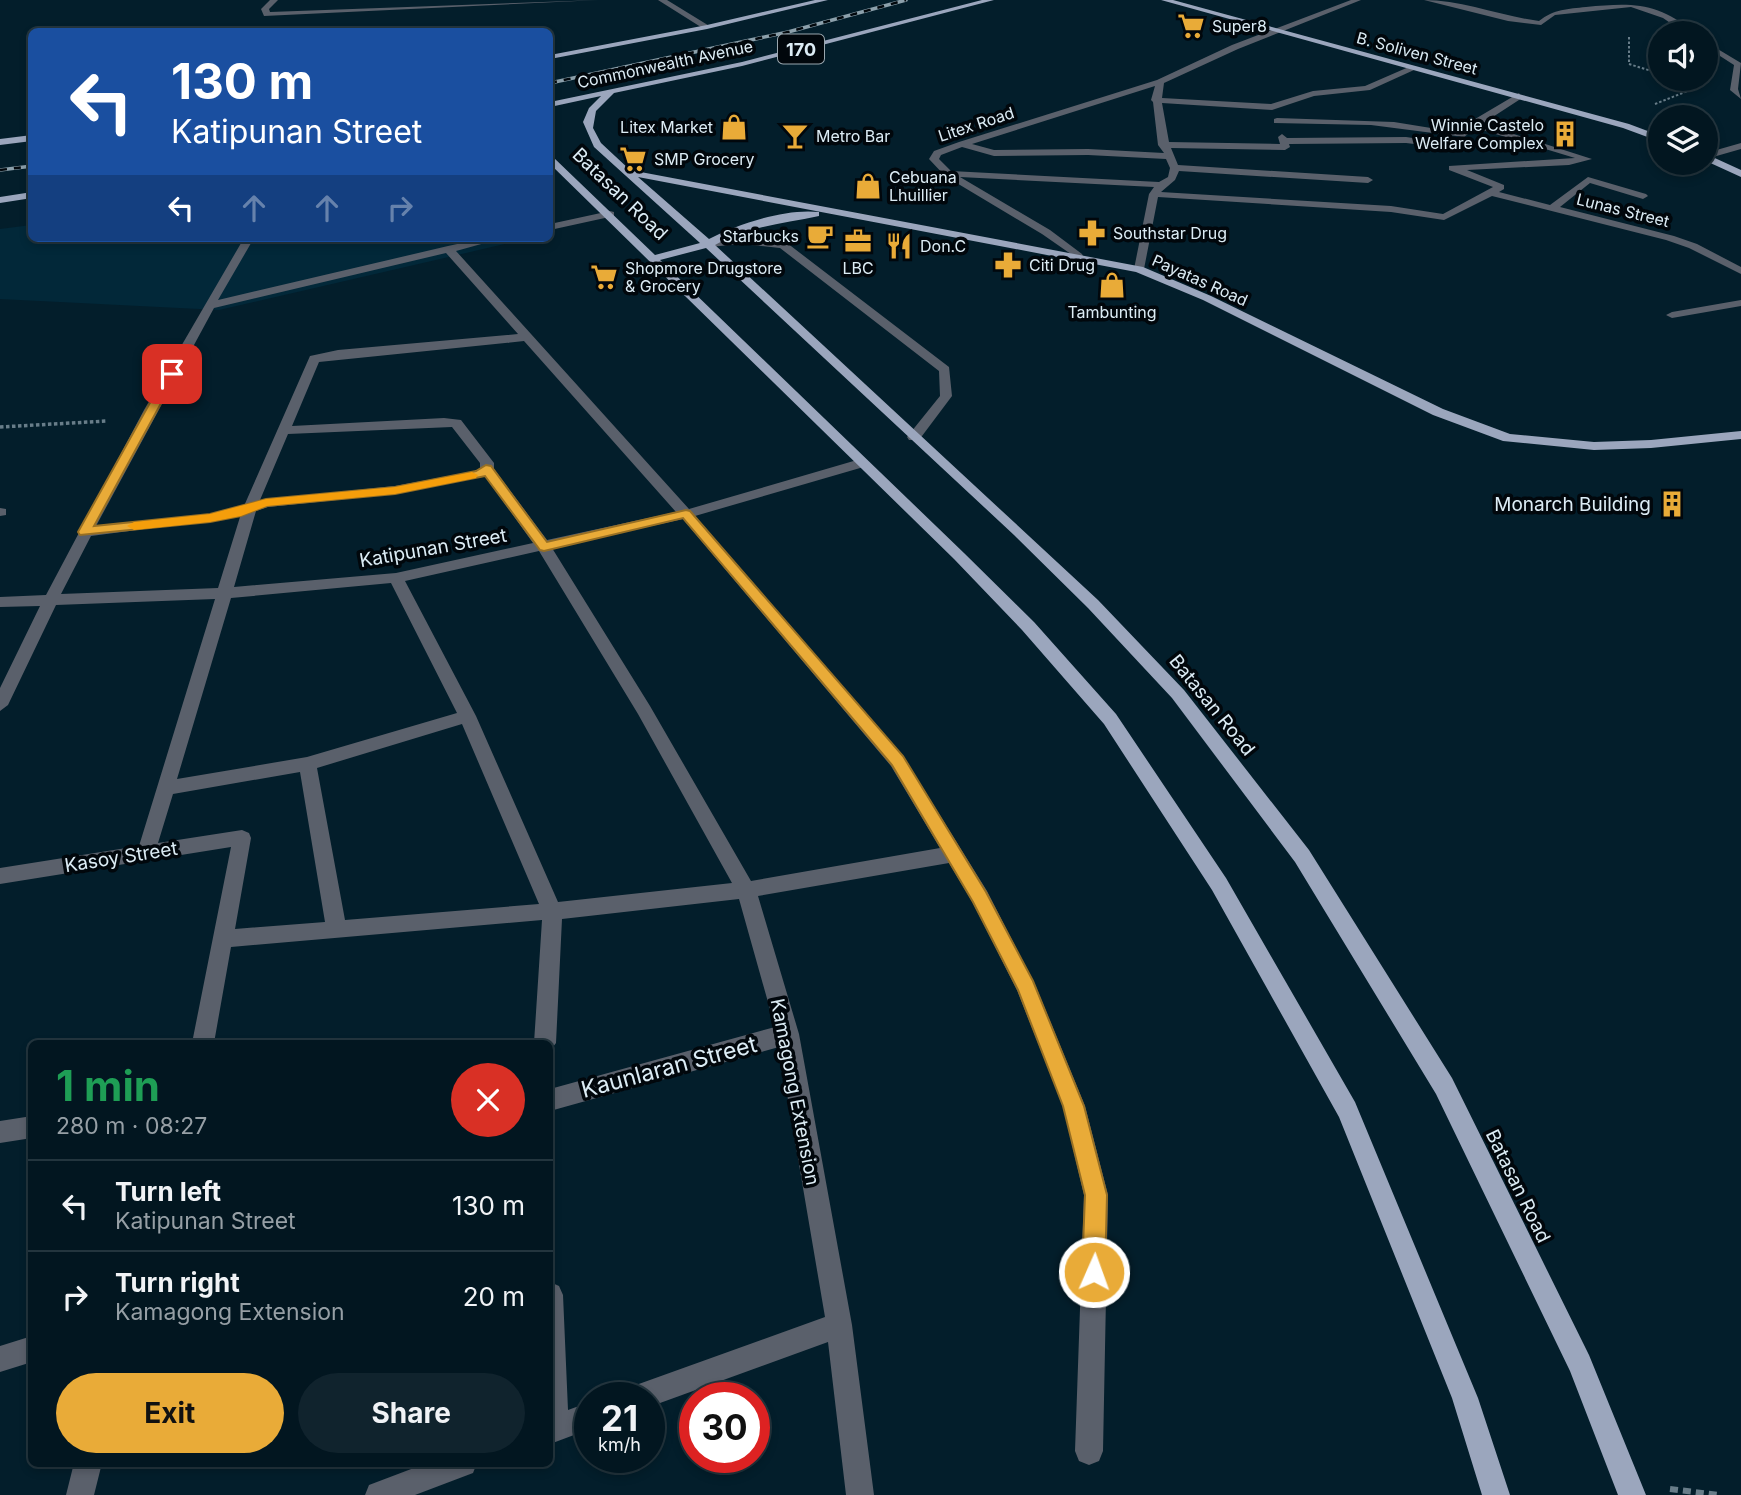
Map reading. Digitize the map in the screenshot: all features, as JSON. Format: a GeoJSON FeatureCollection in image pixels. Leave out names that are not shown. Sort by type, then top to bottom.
{"type":"FeatureCollection","features":[{"type":"Feature","properties":{"kind":"main road","name":"Commonwealth Avenue"},"geometry":{"type":"LineString","coordinates":[[553,56],[707,27],[824,0]]}},
{"type":"Feature","properties":{"kind":"main road","name":"Commonwealth Avenue"},"geometry":{"type":"LineString","coordinates":[[553,103],[823,44],[990,0]]}},
{"type":"Feature","properties":{"kind":"main road","name":"B. Soliven Street"},"geometry":{"type":"LineString","coordinates":[[1165,0],[1519,96],[1648,134]]}},
{"type":"Feature","properties":{"kind":"main road","name":"Batasan Road"},"geometry":{"type":"LineString","coordinates":[[611,92],[591,111],[586,121],[589,134],[597,145],[708,244],[1093,604],[1178,694],[1302,856],[1444,1086],[1580,1364],[1630,1490]]}},
{"type":"Feature","properties":{"kind":"main road"},"geometry":{"type":"LineString","coordinates":[[0,142],[28,138]]}},
{"type":"Feature","properties":{"kind":"main road","name":"Batasan Road"},"geometry":{"type":"LineString","coordinates":[[553,162],[610,214],[1028,626],[1110,719],[1219,884],[1347,1110],[1465,1398],[1496,1495]]}},
{"type":"Feature","properties":{"kind":"main road"},"geometry":{"type":"LineString","coordinates":[[1718,162],[1741,174]]}},
{"type":"Feature","properties":{"kind":"main road","name":"Payatas Road"},"geometry":{"type":"LineString","coordinates":[[628,172],[1078,256],[1139,270],[1207,298],[1438,412],[1508,438],[1594,446],[1664,443],[1741,435]]}},
{"type":"Feature","properties":{"kind":"main road"},"geometry":{"type":"LineString","coordinates":[[0,200],[28,196]]}},
{"type":"Feature","properties":{"kind":"main road"},"geometry":{"type":"LineString","coordinates":[[655,258],[708,244],[730,231],[771,220],[832,212]]}},
{"type":"Feature","properties":{"kind":"street"},"geometry":{"type":"LineString","coordinates":[[274,0],[265,9],[267,14],[595,0]]}},
{"type":"Feature","properties":{"kind":"street"},"geometry":{"type":"LineString","coordinates":[[405,9],[412,0]]}},
{"type":"Feature","properties":{"kind":"street"},"geometry":{"type":"LineString","coordinates":[[662,0],[707,27]]}},
{"type":"Feature","properties":{"kind":"street","name":"Litex Road"},"geometry":{"type":"LineString","coordinates":[[947,174],[934,159],[937,153],[1160,82],[1235,47],[1357,0]]}},
{"type":"Feature","properties":{"kind":"street"},"geometry":{"type":"LineString","coordinates":[[1428,0],[1508,19],[1541,23],[1553,13],[1622,4],[1637,5],[1673,21]]}},
{"type":"Feature","properties":{"kind":"street"},"geometry":{"type":"LineString","coordinates":[[1718,52],[1738,64],[1734,90],[1741,96]]}},
{"type":"Feature","properties":{"kind":"street"},"geometry":{"type":"LineString","coordinates":[[1155,100],[1272,107],[1313,94],[1367,88],[1410,68]]}},
{"type":"Feature","properties":{"kind":"street"},"geometry":{"type":"LineString","coordinates":[[1139,270],[1157,190],[1172,178],[1175,168],[1163,145],[1155,100],[1160,82]]}},
{"type":"Feature","properties":{"kind":"street"},"geometry":{"type":"LineString","coordinates":[[1452,168],[1454,147],[1473,124],[1519,96]]}},
{"type":"Feature","properties":{"kind":"street"},"geometry":{"type":"LineString","coordinates":[[1163,145],[1285,147],[1272,107]]}},
{"type":"Feature","properties":{"kind":"street"},"geometry":{"type":"LineString","coordinates":[[1278,121],[1364,121],[1412,125],[1464,134]]}},
{"type":"Feature","properties":{"kind":"street"},"geometry":{"type":"LineString","coordinates":[[1452,168],[1587,159],[1473,124]]}},
{"type":"Feature","properties":{"kind":"street"},"geometry":{"type":"LineString","coordinates":[[1283,141],[1406,140],[1454,147]]}},
{"type":"Feature","properties":{"kind":"street"},"geometry":{"type":"LineString","coordinates":[[962,144],[993,153],[1088,152],[1169,156]]}},
{"type":"Feature","properties":{"kind":"street"},"geometry":{"type":"LineString","coordinates":[[1718,153],[1741,146]]}},
{"type":"Feature","properties":{"kind":"street"},"geometry":{"type":"LineString","coordinates":[[1175,168],[1368,180]]}},
{"type":"Feature","properties":{"kind":"street"},"geometry":{"type":"LineString","coordinates":[[947,174],[1040,180],[1086,178],[1157,190],[1303,205],[1391,209],[1444,217],[1501,187],[1452,168]]}},
{"type":"Feature","properties":{"kind":"street"},"geometry":{"type":"LineString","coordinates":[[947,174],[1046,232],[1078,256]]}},
{"type":"Feature","properties":{"kind":"street"},"geometry":{"type":"LineString","coordinates":[[1551,209],[1588,180],[1643,196]]}},
{"type":"Feature","properties":{"kind":"street","name":"Lunas Street"},"geometry":{"type":"LineString","coordinates":[[1492,193],[1670,238],[1693,246],[1741,271]]}},
{"type":"Feature","properties":{"kind":"street"},"geometry":{"type":"LineString","coordinates":[[553,226],[610,214]]}},
{"type":"Feature","properties":{"kind":"street"},"geometry":{"type":"LineString","coordinates":[[708,244],[742,241],[783,245],[945,370],[946,396],[915,436]]}},
{"type":"Feature","properties":{"kind":"street"},"geometry":{"type":"LineString","coordinates":[[0,705],[50,598],[85,532],[247,242]]}},
{"type":"Feature","properties":{"kind":"street"},"geometry":{"type":"LineString","coordinates":[[209,306],[478,242]]}},
{"type":"Feature","properties":{"kind":"street"},"geometry":{"type":"LineString","coordinates":[[448,248],[686,514],[897,761],[954,854],[1026,987],[1074,1106],[1096,1195],[1089,1451]]}},
{"type":"Feature","properties":{"kind":"street"},"geometry":{"type":"LineString","coordinates":[[1672,315],[1741,303]]}},
{"type":"Feature","properties":{"kind":"street"},"geometry":{"type":"LineString","coordinates":[[146,853],[250,508],[314,359],[338,354],[526,337]]}},
{"type":"Feature","properties":{"kind":"street","name":"Kamagong Extension"},"geometry":{"type":"LineString","coordinates":[[283,430],[456,423],[487,463],[486,469],[544,547],[644,710],[746,890],[788,1034],[839,1325],[860,1495]]}},
{"type":"Feature","properties":{"kind":"street","name":"Katipunan Street"},"geometry":{"type":"LineString","coordinates":[[0,602],[224,593],[396,578],[686,514],[862,463]]}},
{"type":"Feature","properties":{"kind":"street"},"geometry":{"type":"LineString","coordinates":[[85,532],[210,518],[266,503],[395,491],[480,474],[486,469]]}},
{"type":"Feature","properties":{"kind":"street"},"geometry":{"type":"LineString","coordinates":[[396,578],[467,716],[552,911],[545,1040]]}},
{"type":"Feature","properties":{"kind":"street"},"geometry":{"type":"LineString","coordinates":[[166,788],[307,764],[467,716]]}},
{"type":"Feature","properties":{"kind":"street"},"geometry":{"type":"LineString","coordinates":[[307,764],[337,931]]}},
{"type":"Feature","properties":{"kind":"street","name":"Kasoy Street"},"geometry":{"type":"LineString","coordinates":[[0,876],[242,838],[224,939]]}},
{"type":"Feature","properties":{"kind":"street"},"geometry":{"type":"LineString","coordinates":[[204,1040],[224,939],[552,911],[746,890],[954,854]]}},
{"type":"Feature","properties":{"kind":"street","name":"Kaunlaran Street"},"geometry":{"type":"LineString","coordinates":[[553,1099],[788,1034]]}},
{"type":"Feature","properties":{"kind":"street"},"geometry":{"type":"LineString","coordinates":[[0,1132],[28,1127]]}},
{"type":"Feature","properties":{"kind":"street"},"geometry":{"type":"LineString","coordinates":[[665,1388],[839,1325]]}},
{"type":"Feature","properties":{"kind":"street"},"geometry":{"type":"LineString","coordinates":[[0,1359],[28,1350]]}},
{"type":"Feature","properties":{"kind":"street"},"geometry":{"type":"LineString","coordinates":[[553,1429],[574,1421]]}},
{"type":"Feature","properties":{"kind":"street"},"geometry":{"type":"LineString","coordinates":[[80,1495],[87,1467]]}},
{"type":"Feature","properties":{"kind":"street"},"geometry":{"type":"LineString","coordinates":[[379,1495],[452,1467]]}},
{"type":"Feature","properties":{"kind":"path"},"geometry":{"type":"LineString","coordinates":[[1617,35],[1631,37],[1629,64],[1648,70]]}},
{"type":"Feature","properties":{"kind":"path"},"geometry":{"type":"LineString","coordinates":[[1626,126],[1631,113],[1687,91]]}},
{"type":"Feature","properties":{"kind":"path"},"geometry":{"type":"LineString","coordinates":[[0,427],[146,419]]}},
{"type":"Feature","properties":{"kind":"path"},"geometry":{"type":"LineString","coordinates":[[1630,1490],[1719,1495]]}},
{"type":"Feature","properties":{"kind":"shaded area"},"geometry":{"type":"Polygon","coordinates":[[[28,225],[28,242],[514,242],[219,310],[0,299],[0,229],[28,225]]]}},
{"type":"Feature","properties":{"kind":"railway"},"geometry":{"type":"LineString","coordinates":[[553,82],[788,32],[906,0]]}},
{"type":"Feature","properties":{"kind":"railway"},"geometry":{"type":"LineString","coordinates":[[0,170],[28,166]]}},
{"type":"Feature","properties":{"kind":"slow traffic"},"geometry":{"type":"LineString","coordinates":[[134,526],[210,518],[237,513],[266,503],[395,491],[472,475]]}},
{"type":"Feature","properties":{"kind":"place","name":"Super8"},"geometry":{"type":"Point","coordinates":[1191,26]}},
{"type":"Feature","properties":{"kind":"place","name":"Litex Market"},"geometry":{"type":"Point","coordinates":[734,127]}},
{"type":"Feature","properties":{"kind":"place","name":"Winnie Castelo Welfare Complex"},"geometry":{"type":"Point","coordinates":[1565,134]}},
{"type":"Feature","properties":{"kind":"place","name":"Metro Bar"},"geometry":{"type":"Point","coordinates":[795,136]}},
{"type":"Feature","properties":{"kind":"place","name":"SMP Grocery"},"geometry":{"type":"Point","coordinates":[633,159]}},
{"type":"Feature","properties":{"kind":"place","name":"Cebuana Lhuillier"},"geometry":{"type":"Point","coordinates":[868,186]}},
{"type":"Feature","properties":{"kind":"place","name":"Southstar Drug"},"geometry":{"type":"Point","coordinates":[1092,233]}},
{"type":"Feature","properties":{"kind":"place","name":"Starbucks"},"geometry":{"type":"Point","coordinates":[820,236]}},
{"type":"Feature","properties":{"kind":"place","name":"LBC"},"geometry":{"type":"Point","coordinates":[858,241]}},
{"type":"Feature","properties":{"kind":"place","name":"Don.C"},"geometry":{"type":"Point","coordinates":[899,246]}},
{"type":"Feature","properties":{"kind":"place","name":"Citi Drug"},"geometry":{"type":"Point","coordinates":[1008,265]}},
{"type":"Feature","properties":{"kind":"place","name":"Shopmore Drugstore & Grocery"},"geometry":{"type":"Point","coordinates":[604,277]}},
{"type":"Feature","properties":{"kind":"place","name":"Tambunting"},"geometry":{"type":"Point","coordinates":[1112,285]}},
{"type":"Feature","properties":{"kind":"place","name":"Monarch Building"},"geometry":{"type":"Point","coordinates":[1672,504]}},
{"type":"Feature","properties":{"kind":"route"},"geometry":{"type":"LineString","coordinates":[[172,374],[85,532],[210,518],[237,513],[266,503],[395,491],[480,474],[486,469],[544,547],[686,514],[897,761],[980,897],[1026,987],[1074,1106],[1096,1195],[1094,1272]]}}]}
